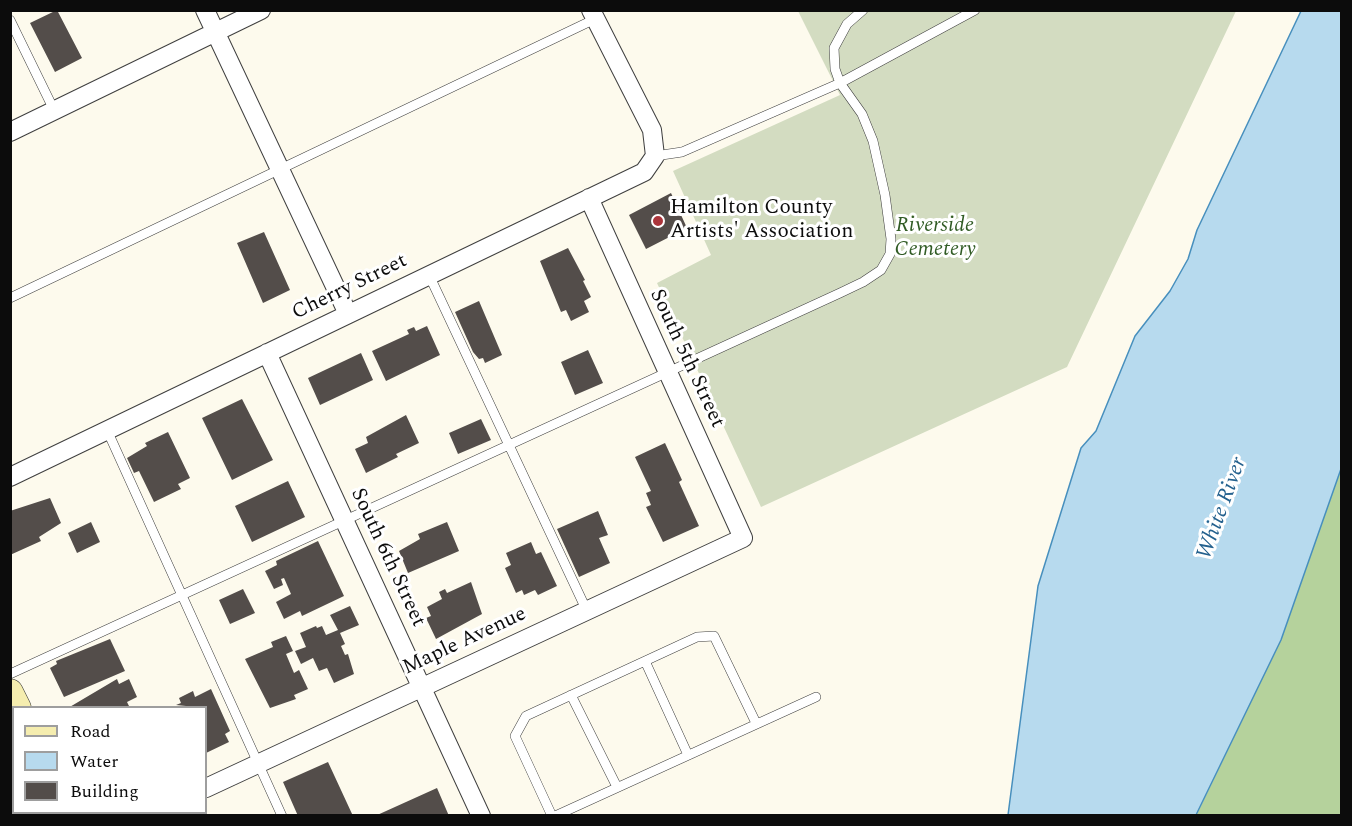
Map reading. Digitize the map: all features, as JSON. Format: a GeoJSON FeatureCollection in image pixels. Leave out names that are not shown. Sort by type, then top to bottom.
{"type":"FeatureCollection","features":[{"type":"Feature","properties":{"kind":"street"},"geometry":{"type":"LineString","coordinates":[[206,10],[348,314]]}},
{"type":"Feature","properties":{"kind":"street"},"geometry":{"type":"LineString","coordinates":[[10,132],[261,10]]}},
{"type":"Feature","properties":{"kind":"street"},"geometry":{"type":"LineString","coordinates":[[593,15],[652,130],[655,156]]}},
{"type":"Feature","properties":{"kind":"street","name":"Cherry Street"},"geometry":{"type":"LineString","coordinates":[[10,477],[644,172],[655,156]]}},
{"type":"Feature","properties":{"kind":"street","name":"South 5th Street"},"geometry":{"type":"LineString","coordinates":[[589,198],[743,538]]}},
{"type":"Feature","properties":{"kind":"street","name":"South 6th Street"},"geometry":{"type":"LineString","coordinates":[[267,353],[481,816]]}},
{"type":"Feature","properties":{"kind":"street","name":"Maple Avenue"},"geometry":{"type":"LineString","coordinates":[[207,788],[586,609],[743,538]]}},
{"type":"Feature","properties":{"kind":"street"},"geometry":{"type":"LineString","coordinates":[[10,692],[17,706]]}},
{"type":"Feature","properties":{"kind":"lane"},"geometry":{"type":"LineString","coordinates":[[10,674],[863,282],[881,270],[890,254],[891,238],[885,195],[873,141],[862,114],[840,83],[835,69],[834,48],[847,24],[863,10]]}},
{"type":"Feature","properties":{"kind":"lane"},"geometry":{"type":"LineString","coordinates":[[655,156],[682,152],[840,83],[975,10]]}},
{"type":"Feature","properties":{"kind":"lane"},"geometry":{"type":"LineString","coordinates":[[10,298],[280,169],[593,15]]}},
{"type":"Feature","properties":{"kind":"lane"},"geometry":{"type":"LineString","coordinates":[[10,20],[54,111]]}},
{"type":"Feature","properties":{"kind":"lane"},"geometry":{"type":"LineString","coordinates":[[429,275],[586,609]]}},
{"type":"Feature","properties":{"kind":"lane"},"geometry":{"type":"LineString","coordinates":[[106,430],[282,816]]}},
{"type":"Feature","properties":{"kind":"lane"},"geometry":{"type":"LineString","coordinates":[[756,723],[714,636],[697,637],[526,716],[515,736],[554,816],[816,697]]}},
{"type":"Feature","properties":{"kind":"lane"},"geometry":{"type":"LineString","coordinates":[[645,661],[688,754]]}},
{"type":"Feature","properties":{"kind":"lane"},"geometry":{"type":"LineString","coordinates":[[571,695],[617,787]]}},
{"type":"Feature","properties":{"kind":"green space","name":"Riverside Cemetery"},"geometry":{"type":"Polygon","coordinates":[[[798,11],[1236,11],[1067,367],[761,507],[657,283],[711,255],[673,171],[840,95],[798,11]]]}},
{"type":"Feature","properties":{"kind":"green space"},"geometry":{"type":"Polygon","coordinates":[[[1341,466],[1341,815],[1196,816],[1281,640],[1341,466]]]}},
{"type":"Feature","properties":{"kind":"water","name":"White River"},"geometry":{"type":"Polygon","coordinates":[[[1301,11],[1341,11],[1342,466],[1281,640],[1196,815],[1008,815],[1038,586],[1081,448],[1096,431],[1135,336],[1170,291],[1188,259],[1197,230],[1301,11]]]}},
{"type":"Feature","properties":{"kind":"building"},"geometry":{"type":"Polygon","coordinates":[[[57,10],[82,58],[55,72],[30,23],[57,10]]]}},
{"type":"Feature","properties":{"kind":"building","name":"Hamilton County Artists' Association"},"geometry":{"type":"Polygon","coordinates":[[[671,193],[687,228],[646,249],[629,215],[671,193]]]}},
{"type":"Feature","properties":{"kind":"building"},"geometry":{"type":"Polygon","coordinates":[[[264,232],[290,290],[263,303],[237,243],[264,232]]]}},
{"type":"Feature","properties":{"kind":"building"},"geometry":{"type":"Polygon","coordinates":[[[568,248],[591,297],[584,301],[589,312],[571,321],[566,310],[561,312],[540,261],[568,248]]]}},
{"type":"Feature","properties":{"kind":"building"},"geometry":{"type":"Polygon","coordinates":[[[479,301],[502,355],[485,363],[483,358],[479,359],[473,352],[455,312],[479,301]]]}},
{"type":"Feature","properties":{"kind":"building"},"geometry":{"type":"Polygon","coordinates":[[[427,326],[440,355],[386,381],[372,351],[409,334],[407,330],[414,327],[416,331],[427,326]]]}},
{"type":"Feature","properties":{"kind":"building"},"geometry":{"type":"Polygon","coordinates":[[[588,350],[603,383],[575,395],[561,362],[588,350]]]}},
{"type":"Feature","properties":{"kind":"building"},"geometry":{"type":"Polygon","coordinates":[[[361,353],[373,380],[320,405],[308,378],[361,353]]]}},
{"type":"Feature","properties":{"kind":"building"},"geometry":{"type":"Polygon","coordinates":[[[242,399],[273,460],[232,480],[202,418],[242,399]]]}},
{"type":"Feature","properties":{"kind":"building"},"geometry":{"type":"Polygon","coordinates":[[[406,415],[419,443],[396,454],[398,457],[366,473],[355,449],[368,443],[366,437],[406,415]]]}},
{"type":"Feature","properties":{"kind":"building"},"geometry":{"type":"Polygon","coordinates":[[[481,419],[491,440],[458,454],[449,433],[481,419]]]}},
{"type":"Feature","properties":{"kind":"building"},"geometry":{"type":"Polygon","coordinates":[[[168,432],[190,478],[178,484],[181,489],[154,502],[139,471],[134,473],[127,458],[147,446],[145,443],[168,432]]]}},
{"type":"Feature","properties":{"kind":"building"},"geometry":{"type":"Polygon","coordinates":[[[665,443],[682,480],[679,482],[699,526],[663,542],[646,507],[651,505],[646,493],[651,491],[635,457],[665,443]]]}},
{"type":"Feature","properties":{"kind":"building"},"geometry":{"type":"Polygon","coordinates":[[[288,481],[305,517],[252,542],[235,506],[288,481]]]}},
{"type":"Feature","properties":{"kind":"building"},"geometry":{"type":"Polygon","coordinates":[[[50,498],[61,523],[39,537],[41,541],[10,555],[10,511],[50,498]]]}},
{"type":"Feature","properties":{"kind":"building"},"geometry":{"type":"Polygon","coordinates":[[[598,511],[608,535],[599,538],[610,563],[579,577],[557,529],[598,511]]]}},
{"type":"Feature","properties":{"kind":"building"},"geometry":{"type":"Polygon","coordinates":[[[91,522],[100,542],[77,553],[68,533],[91,522]]]}},
{"type":"Feature","properties":{"kind":"building"},"geometry":{"type":"Polygon","coordinates":[[[447,522],[459,551],[408,573],[399,551],[420,539],[418,534],[447,522]]]}},
{"type":"Feature","properties":{"kind":"building"},"geometry":{"type":"Polygon","coordinates":[[[318,541],[344,596],[302,616],[300,611],[284,619],[276,602],[291,594],[284,578],[281,579],[283,585],[274,589],[265,571],[277,565],[276,561],[318,541]]]}},
{"type":"Feature","properties":{"kind":"building"},"geometry":{"type":"Polygon","coordinates":[[[531,542],[536,554],[541,552],[557,586],[538,595],[535,590],[524,595],[522,590],[516,593],[505,568],[511,565],[506,553],[531,542]]]}},
{"type":"Feature","properties":{"kind":"building"},"geometry":{"type":"Polygon","coordinates":[[[471,582],[482,614],[436,639],[426,618],[431,616],[427,607],[442,599],[439,592],[445,589],[447,593],[471,582]]]}},
{"type":"Feature","properties":{"kind":"building"},"geometry":{"type":"Polygon","coordinates":[[[243,589],[255,613],[230,624],[219,600],[243,589]]]}},
{"type":"Feature","properties":{"kind":"building"},"geometry":{"type":"Polygon","coordinates":[[[350,606],[359,625],[340,633],[345,644],[341,646],[345,655],[348,654],[354,674],[334,683],[327,668],[319,671],[313,658],[301,664],[295,651],[306,647],[300,633],[316,626],[317,628],[322,626],[326,635],[338,630],[330,615],[350,606]]]}},
{"type":"Feature","properties":{"kind":"building"},"geometry":{"type":"Polygon","coordinates":[[[286,636],[293,651],[286,654],[294,673],[299,670],[308,689],[294,695],[296,699],[270,708],[245,659],[273,647],[271,642],[286,636]]]}},
{"type":"Feature","properties":{"kind":"building"},"geometry":{"type":"Polygon","coordinates":[[[110,639],[125,671],[64,697],[50,668],[57,664],[56,661],[110,639]]]}},
{"type":"Feature","properties":{"kind":"building"},"geometry":{"type":"Polygon","coordinates":[[[117,679],[119,684],[129,679],[137,697],[127,702],[129,706],[71,706],[117,679]]]}},
{"type":"Feature","properties":{"kind":"building"},"geometry":{"type":"Polygon","coordinates":[[[211,689],[230,731],[225,734],[229,742],[207,753],[207,706],[176,705],[181,703],[179,698],[193,691],[195,697],[211,689]]]}},
{"type":"Feature","properties":{"kind":"building"},"geometry":{"type":"Polygon","coordinates":[[[328,762],[353,816],[298,816],[283,782],[328,762]]]}},
{"type":"Feature","properties":{"kind":"building"},"geometry":{"type":"Polygon","coordinates":[[[437,788],[449,816],[375,816],[437,788]]]}},
{"type":"Feature","properties":{"kind":"place","name":"Hamilton County Artists' Association"},"geometry":{"type":"Point","coordinates":[658,221]}}]}
